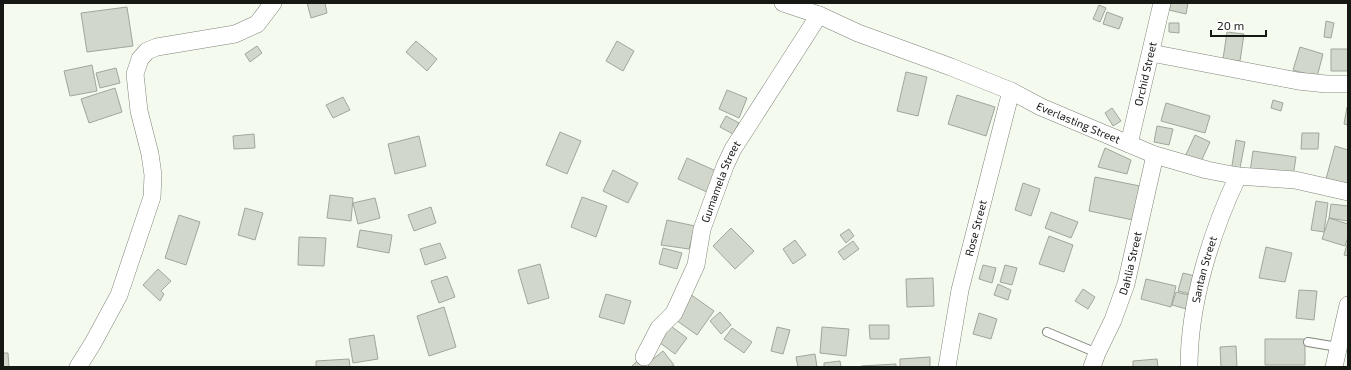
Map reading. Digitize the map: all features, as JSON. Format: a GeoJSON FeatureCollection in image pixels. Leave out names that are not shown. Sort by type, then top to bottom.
{"type":"FeatureCollection","features":[{"type":"Feature","properties":{"kind":"street"},"geometry":{"type":"LineString","coordinates":[[78,367],[119,295],[152,197],[153,175],[150,154],[139,111],[135,74],[140,60],[147,51],[157,47],[235,34],[257,24],[274,3]]}},
{"type":"Feature","properties":{"kind":"street","name":"Everlasting Street"},"geometry":{"type":"LineString","coordinates":[[783,3],[819,15],[858,33],[1011,91],[1041,107],[1155,155],[1207,170],[1238,176],[1295,180],[1348,192]]}},
{"type":"Feature","properties":{"kind":"street","name":"Orchid Street"},"geometry":{"type":"LineString","coordinates":[[1128,144],[1162,3]]}},
{"type":"Feature","properties":{"kind":"street","name":"Gumamela Street"},"geometry":{"type":"LineString","coordinates":[[644,357],[660,328],[674,313],[696,265],[702,229],[725,166],[733,149],[819,15]]}},
{"type":"Feature","properties":{"kind":"street"},"geometry":{"type":"LineString","coordinates":[[1151,53],[1298,82],[1348,84]]}},
{"type":"Feature","properties":{"kind":"street","name":"Rose Street"},"geometry":{"type":"LineString","coordinates":[[947,367],[960,290],[1011,91]]}},
{"type":"Feature","properties":{"kind":"street","name":"Dahlia Street"},"geometry":{"type":"LineString","coordinates":[[1094,360],[1113,320],[1126,284],[1155,155]]}},
{"type":"Feature","properties":{"kind":"street","name":"Santan Street"},"geometry":{"type":"LineString","coordinates":[[1189,367],[1192,321],[1198,293],[1210,247],[1238,176]]}},
{"type":"Feature","properties":{"kind":"street"},"geometry":{"type":"LineString","coordinates":[[1334,367],[1348,306]]}},
{"type":"Feature","properties":{"kind":"lane"},"geometry":{"type":"LineString","coordinates":[[1047,332],[1094,360]]}},
{"type":"Feature","properties":{"kind":"lane"},"geometry":{"type":"LineString","coordinates":[[1308,342],[1338,347]]}},
{"type":"Feature","properties":{"kind":"building"},"geometry":{"type":"Polygon","coordinates":[[[307,3],[325,3],[327,13],[311,18],[307,3]]]}},
{"type":"Feature","properties":{"kind":"building"},"geometry":{"type":"Polygon","coordinates":[[[1171,3],[1188,3],[1186,14],[1169,10],[1171,3]]]}},
{"type":"Feature","properties":{"kind":"building"},"geometry":{"type":"Polygon","coordinates":[[[1099,5],[1106,8],[1100,22],[1093,19],[1099,5]]]}},
{"type":"Feature","properties":{"kind":"building"},"geometry":{"type":"Polygon","coordinates":[[[127,7],[133,46],[87,52],[81,13],[127,7]]]}},
{"type":"Feature","properties":{"kind":"building"},"geometry":{"type":"Polygon","coordinates":[[[1107,12],[1123,18],[1119,29],[1103,24],[1107,12]]]}},
{"type":"Feature","properties":{"kind":"building"},"geometry":{"type":"Polygon","coordinates":[[[1326,21],[1334,23],[1331,38],[1324,37],[1326,21]]]}},
{"type":"Feature","properties":{"kind":"building"},"geometry":{"type":"Polygon","coordinates":[[[1169,23],[1179,23],[1179,33],[1169,32],[1169,23]]]}},
{"type":"Feature","properties":{"kind":"building"},"geometry":{"type":"Polygon","coordinates":[[[1227,32],[1244,34],[1240,61],[1223,59],[1227,32]]]}},
{"type":"Feature","properties":{"kind":"building"},"geometry":{"type":"Polygon","coordinates":[[[416,41],[437,59],[427,71],[406,52],[416,41]]]}},
{"type":"Feature","properties":{"kind":"building"},"geometry":{"type":"Polygon","coordinates":[[[617,41],[634,51],[623,71],[606,61],[617,41]]]}},
{"type":"Feature","properties":{"kind":"building"},"geometry":{"type":"Polygon","coordinates":[[[257,46],[262,53],[250,62],[245,54],[257,46]]]}},
{"type":"Feature","properties":{"kind":"building"},"geometry":{"type":"Polygon","coordinates":[[[1300,47],[1323,54],[1317,77],[1293,70],[1300,47]]]}},
{"type":"Feature","properties":{"kind":"building"},"geometry":{"type":"Polygon","coordinates":[[[1331,49],[1348,49],[1348,71],[1331,71],[1331,49]]]}},
{"type":"Feature","properties":{"kind":"building"},"geometry":{"type":"Polygon","coordinates":[[[92,65],[97,91],[70,96],[64,71],[92,65]]]}},
{"type":"Feature","properties":{"kind":"building"},"geometry":{"type":"Polygon","coordinates":[[[116,68],[120,83],[100,88],[96,73],[116,68]]]}},
{"type":"Feature","properties":{"kind":"building"},"geometry":{"type":"Polygon","coordinates":[[[906,72],[927,77],[918,116],[897,111],[906,72]]]}},
{"type":"Feature","properties":{"kind":"building"},"geometry":{"type":"Polygon","coordinates":[[[115,88],[122,112],[89,123],[81,99],[115,88]]]}},
{"type":"Feature","properties":{"kind":"building"},"geometry":{"type":"Polygon","coordinates":[[[727,90],[747,98],[739,118],[719,109],[727,90]]]}},
{"type":"Feature","properties":{"kind":"building"},"geometry":{"type":"Polygon","coordinates":[[[957,95],[995,107],[986,136],[948,124],[957,95]]]}},
{"type":"Feature","properties":{"kind":"building"},"geometry":{"type":"Polygon","coordinates":[[[343,97],[350,110],[333,118],[326,105],[343,97]]]}},
{"type":"Feature","properties":{"kind":"building"},"geometry":{"type":"Polygon","coordinates":[[[1273,100],[1283,103],[1281,111],[1271,108],[1273,100]]]}},
{"type":"Feature","properties":{"kind":"building"},"geometry":{"type":"Polygon","coordinates":[[[1166,103],[1210,116],[1205,133],[1161,121],[1166,103]]]}},
{"type":"Feature","properties":{"kind":"building"},"geometry":{"type":"Polygon","coordinates":[[[1348,107],[1348,125],[1344,124],[1348,107]]]}},
{"type":"Feature","properties":{"kind":"building"},"geometry":{"type":"Polygon","coordinates":[[[1112,108],[1121,121],[1113,126],[1105,113],[1112,108]]]}},
{"type":"Feature","properties":{"kind":"building"},"geometry":{"type":"Polygon","coordinates":[[[726,116],[739,123],[733,134],[720,127],[726,116]]]}},
{"type":"Feature","properties":{"kind":"building"},"geometry":{"type":"Polygon","coordinates":[[[1157,126],[1173,129],[1169,145],[1154,142],[1157,126]]]}},
{"type":"Feature","properties":{"kind":"building"},"geometry":{"type":"Polygon","coordinates":[[[560,132],[581,141],[567,174],[546,165],[560,132]]]}},
{"type":"Feature","properties":{"kind":"building"},"geometry":{"type":"Polygon","coordinates":[[[1302,133],[1319,133],[1318,149],[1301,149],[1302,133]]]}},
{"type":"Feature","properties":{"kind":"building"},"geometry":{"type":"Polygon","coordinates":[[[254,134],[255,148],[234,149],[233,136],[254,134]]]}},
{"type":"Feature","properties":{"kind":"building"},"geometry":{"type":"Polygon","coordinates":[[[1195,135],[1210,142],[1198,168],[1183,161],[1195,135]]]}},
{"type":"Feature","properties":{"kind":"building"},"geometry":{"type":"Polygon","coordinates":[[[419,136],[426,166],[395,174],[388,144],[419,136]]]}},
{"type":"Feature","properties":{"kind":"building"},"geometry":{"type":"Polygon","coordinates":[[[1236,140],[1245,142],[1239,173],[1231,172],[1236,140]]]}},
{"type":"Feature","properties":{"kind":"building"},"geometry":{"type":"Polygon","coordinates":[[[1335,146],[1348,150],[1348,185],[1326,179],[1335,146]]]}},
{"type":"Feature","properties":{"kind":"building"},"geometry":{"type":"Polygon","coordinates":[[[1105,148],[1131,160],[1127,174],[1098,167],[1105,148]]]}},
{"type":"Feature","properties":{"kind":"building"},"geometry":{"type":"Polygon","coordinates":[[[1253,151],[1296,157],[1293,177],[1250,172],[1253,151]]]}},
{"type":"Feature","properties":{"kind":"building"},"geometry":{"type":"Polygon","coordinates":[[[687,158],[716,171],[707,192],[678,179],[687,158]]]}},
{"type":"Feature","properties":{"kind":"building"},"geometry":{"type":"Polygon","coordinates":[[[613,170],[638,183],[628,203],[603,191],[613,170]]]}},
{"type":"Feature","properties":{"kind":"building"},"geometry":{"type":"Polygon","coordinates":[[[1095,177],[1140,186],[1133,220],[1089,211],[1095,177]]]}},
{"type":"Feature","properties":{"kind":"building"},"geometry":{"type":"Polygon","coordinates":[[[1023,183],[1040,189],[1031,216],[1015,210],[1023,183]]]}},
{"type":"Feature","properties":{"kind":"building"},"geometry":{"type":"Polygon","coordinates":[[[330,195],[353,198],[351,221],[327,218],[330,195]]]}},
{"type":"Feature","properties":{"kind":"building"},"geometry":{"type":"Polygon","coordinates":[[[582,197],[607,206],[596,237],[571,227],[582,197]]]}},
{"type":"Feature","properties":{"kind":"building"},"geometry":{"type":"Polygon","coordinates":[[[375,198],[380,218],[358,224],[353,203],[375,198]]]}},
{"type":"Feature","properties":{"kind":"building"},"geometry":{"type":"Polygon","coordinates":[[[1316,201],[1328,203],[1324,232],[1311,230],[1316,201]]]}},
{"type":"Feature","properties":{"kind":"building"},"geometry":{"type":"Polygon","coordinates":[[[1331,204],[1348,206],[1348,221],[1329,218],[1331,204]]]}},
{"type":"Feature","properties":{"kind":"building"},"geometry":{"type":"Polygon","coordinates":[[[431,207],[436,223],[414,231],[408,215],[431,207]]]}},
{"type":"Feature","properties":{"kind":"building"},"geometry":{"type":"Polygon","coordinates":[[[245,208],[263,213],[255,240],[238,235],[245,208]]]}},
{"type":"Feature","properties":{"kind":"building"},"geometry":{"type":"Polygon","coordinates":[[[1051,212],[1078,222],[1071,238],[1045,228],[1051,212]]]}},
{"type":"Feature","properties":{"kind":"building"},"geometry":{"type":"Polygon","coordinates":[[[179,215],[200,222],[186,265],[165,258],[179,215]]]}},
{"type":"Feature","properties":{"kind":"building"},"geometry":{"type":"Polygon","coordinates":[[[1329,218],[1348,224],[1348,237],[1345,246],[1322,239],[1329,218]]]}},
{"type":"Feature","properties":{"kind":"building"},"geometry":{"type":"Polygon","coordinates":[[[667,220],[695,226],[689,249],[661,245],[667,220]]]}},
{"type":"Feature","properties":{"kind":"building"},"geometry":{"type":"Polygon","coordinates":[[[731,228],[754,251],[735,269],[713,246],[731,228]]]}},
{"type":"Feature","properties":{"kind":"building"},"geometry":{"type":"Polygon","coordinates":[[[849,229],[854,236],[846,243],[840,235],[849,229]]]}},
{"type":"Feature","properties":{"kind":"building"},"geometry":{"type":"Polygon","coordinates":[[[360,230],[392,235],[389,253],[357,247],[360,230]]]}},
{"type":"Feature","properties":{"kind":"building"},"geometry":{"type":"Polygon","coordinates":[[[1049,236],[1073,245],[1064,272],[1039,264],[1049,236]]]}},
{"type":"Feature","properties":{"kind":"building"},"geometry":{"type":"Polygon","coordinates":[[[299,237],[326,238],[324,266],[298,265],[299,237]]]}},
{"type":"Feature","properties":{"kind":"building"},"geometry":{"type":"Polygon","coordinates":[[[795,240],[806,255],[793,264],[783,249],[795,240]]]}},
{"type":"Feature","properties":{"kind":"building"},"geometry":{"type":"Polygon","coordinates":[[[853,241],[859,249],[844,260],[838,252],[853,241]]]}},
{"type":"Feature","properties":{"kind":"building"},"geometry":{"type":"Polygon","coordinates":[[[1348,241],[1348,256],[1344,255],[1348,241]]]}},
{"type":"Feature","properties":{"kind":"building"},"geometry":{"type":"Polygon","coordinates":[[[440,243],[446,258],[425,265],[420,249],[440,243]]]}},
{"type":"Feature","properties":{"kind":"building"},"geometry":{"type":"Polygon","coordinates":[[[1266,247],[1292,253],[1285,282],[1259,278],[1266,247]]]}},
{"type":"Feature","properties":{"kind":"building"},"geometry":{"type":"Polygon","coordinates":[[[663,248],[682,253],[677,269],[659,264],[663,248]]]}},
{"type":"Feature","properties":{"kind":"building"},"geometry":{"type":"Polygon","coordinates":[[[540,264],[549,298],[528,304],[518,270],[540,264]]]}},
{"type":"Feature","properties":{"kind":"building"},"geometry":{"type":"Polygon","coordinates":[[[983,265],[996,268],[992,283],[979,279],[983,265]]]}},
{"type":"Feature","properties":{"kind":"building"},"geometry":{"type":"Polygon","coordinates":[[[1005,265],[1017,268],[1012,285],[1000,282],[1005,265]]]}},
{"type":"Feature","properties":{"kind":"building"},"geometry":{"type":"Polygon","coordinates":[[[158,269],[171,281],[161,291],[164,294],[160,301],[143,285],[158,269]]]}},
{"type":"Feature","properties":{"kind":"building"},"geometry":{"type":"Polygon","coordinates":[[[1183,273],[1195,276],[1190,294],[1178,291],[1183,273]]]}},
{"type":"Feature","properties":{"kind":"building"},"geometry":{"type":"Polygon","coordinates":[[[447,276],[455,297],[439,303],[431,281],[447,276]]]}},
{"type":"Feature","properties":{"kind":"building"},"geometry":{"type":"Polygon","coordinates":[[[933,278],[934,306],[907,307],[906,279],[933,278]]]}},
{"type":"Feature","properties":{"kind":"building"},"geometry":{"type":"Polygon","coordinates":[[[1146,279],[1176,286],[1171,307],[1141,299],[1146,279]]]}},
{"type":"Feature","properties":{"kind":"building"},"geometry":{"type":"Polygon","coordinates":[[[998,284],[1011,290],[1008,300],[994,295],[998,284]]]}},
{"type":"Feature","properties":{"kind":"building"},"geometry":{"type":"Polygon","coordinates":[[[1083,289],[1095,297],[1088,309],[1075,301],[1083,289]]]}},
{"type":"Feature","properties":{"kind":"building"},"geometry":{"type":"Polygon","coordinates":[[[1299,290],[1317,291],[1314,320],[1296,318],[1299,290]]]}},
{"type":"Feature","properties":{"kind":"building"},"geometry":{"type":"Polygon","coordinates":[[[1176,292],[1193,296],[1190,310],[1172,305],[1176,292]]]}},
{"type":"Feature","properties":{"kind":"building"},"geometry":{"type":"Polygon","coordinates":[[[606,294],[631,301],[624,324],[599,317],[606,294]]]}},
{"type":"Feature","properties":{"kind":"building"},"geometry":{"type":"Polygon","coordinates":[[[690,294],[714,311],[697,335],[673,318],[690,294]]]}},
{"type":"Feature","properties":{"kind":"building"},"geometry":{"type":"Polygon","coordinates":[[[444,307],[456,347],[429,356],[417,316],[444,307]]]}},
{"type":"Feature","properties":{"kind":"building"},"geometry":{"type":"Polygon","coordinates":[[[720,312],[731,325],[721,334],[710,321],[720,312]]]}},
{"type":"Feature","properties":{"kind":"building"},"geometry":{"type":"Polygon","coordinates":[[[979,313],[997,319],[991,339],[973,334],[979,313]]]}},
{"type":"Feature","properties":{"kind":"building"},"geometry":{"type":"Polygon","coordinates":[[[668,324],[687,338],[675,354],[655,339],[668,324]]]}},
{"type":"Feature","properties":{"kind":"building"},"geometry":{"type":"Polygon","coordinates":[[[869,325],[889,325],[889,339],[870,339],[869,325]]]}},
{"type":"Feature","properties":{"kind":"building"},"geometry":{"type":"Polygon","coordinates":[[[777,327],[790,330],[783,354],[771,351],[777,327]]]}},
{"type":"Feature","properties":{"kind":"building"},"geometry":{"type":"Polygon","coordinates":[[[822,327],[849,329],[846,356],[820,353],[822,327]]]}},
{"type":"Feature","properties":{"kind":"building"},"geometry":{"type":"Polygon","coordinates":[[[732,328],[752,342],[744,353],[724,339],[732,328]]]}},
{"type":"Feature","properties":{"kind":"building"},"geometry":{"type":"Polygon","coordinates":[[[374,335],[378,359],[353,363],[349,339],[374,335]]]}},
{"type":"Feature","properties":{"kind":"building"},"geometry":{"type":"Polygon","coordinates":[[[1265,339],[1305,339],[1305,365],[1265,365],[1265,339]]]}},
{"type":"Feature","properties":{"kind":"building"},"geometry":{"type":"Polygon","coordinates":[[[1236,346],[1237,367],[1221,367],[1220,347],[1236,346]]]}},
{"type":"Feature","properties":{"kind":"building"},"geometry":{"type":"Polygon","coordinates":[[[663,351],[674,365],[670,367],[650,367],[647,364],[663,351]]]}},
{"type":"Feature","properties":{"kind":"building"},"geometry":{"type":"Polygon","coordinates":[[[3,353],[8,353],[9,367],[3,367],[3,353]]]}},
{"type":"Feature","properties":{"kind":"building"},"geometry":{"type":"Polygon","coordinates":[[[815,354],[817,367],[798,367],[796,357],[815,354]]]}},
{"type":"Feature","properties":{"kind":"building"},"geometry":{"type":"Polygon","coordinates":[[[930,357],[930,367],[900,367],[900,359],[930,357]]]}},
{"type":"Feature","properties":{"kind":"building"},"geometry":{"type":"Polygon","coordinates":[[[349,359],[350,367],[316,367],[316,361],[349,359]]]}},
{"type":"Feature","properties":{"kind":"building"},"geometry":{"type":"Polygon","coordinates":[[[639,359],[646,367],[631,367],[639,359]]]}},
{"type":"Feature","properties":{"kind":"building"},"geometry":{"type":"Polygon","coordinates":[[[1157,359],[1158,367],[1133,367],[1133,361],[1157,359]]]}},
{"type":"Feature","properties":{"kind":"building"},"geometry":{"type":"Polygon","coordinates":[[[840,361],[841,367],[824,367],[824,363],[840,361]]]}},
{"type":"Feature","properties":{"kind":"building"},"geometry":{"type":"Polygon","coordinates":[[[896,364],[896,367],[861,367],[861,366],[896,364]]]}}]}
